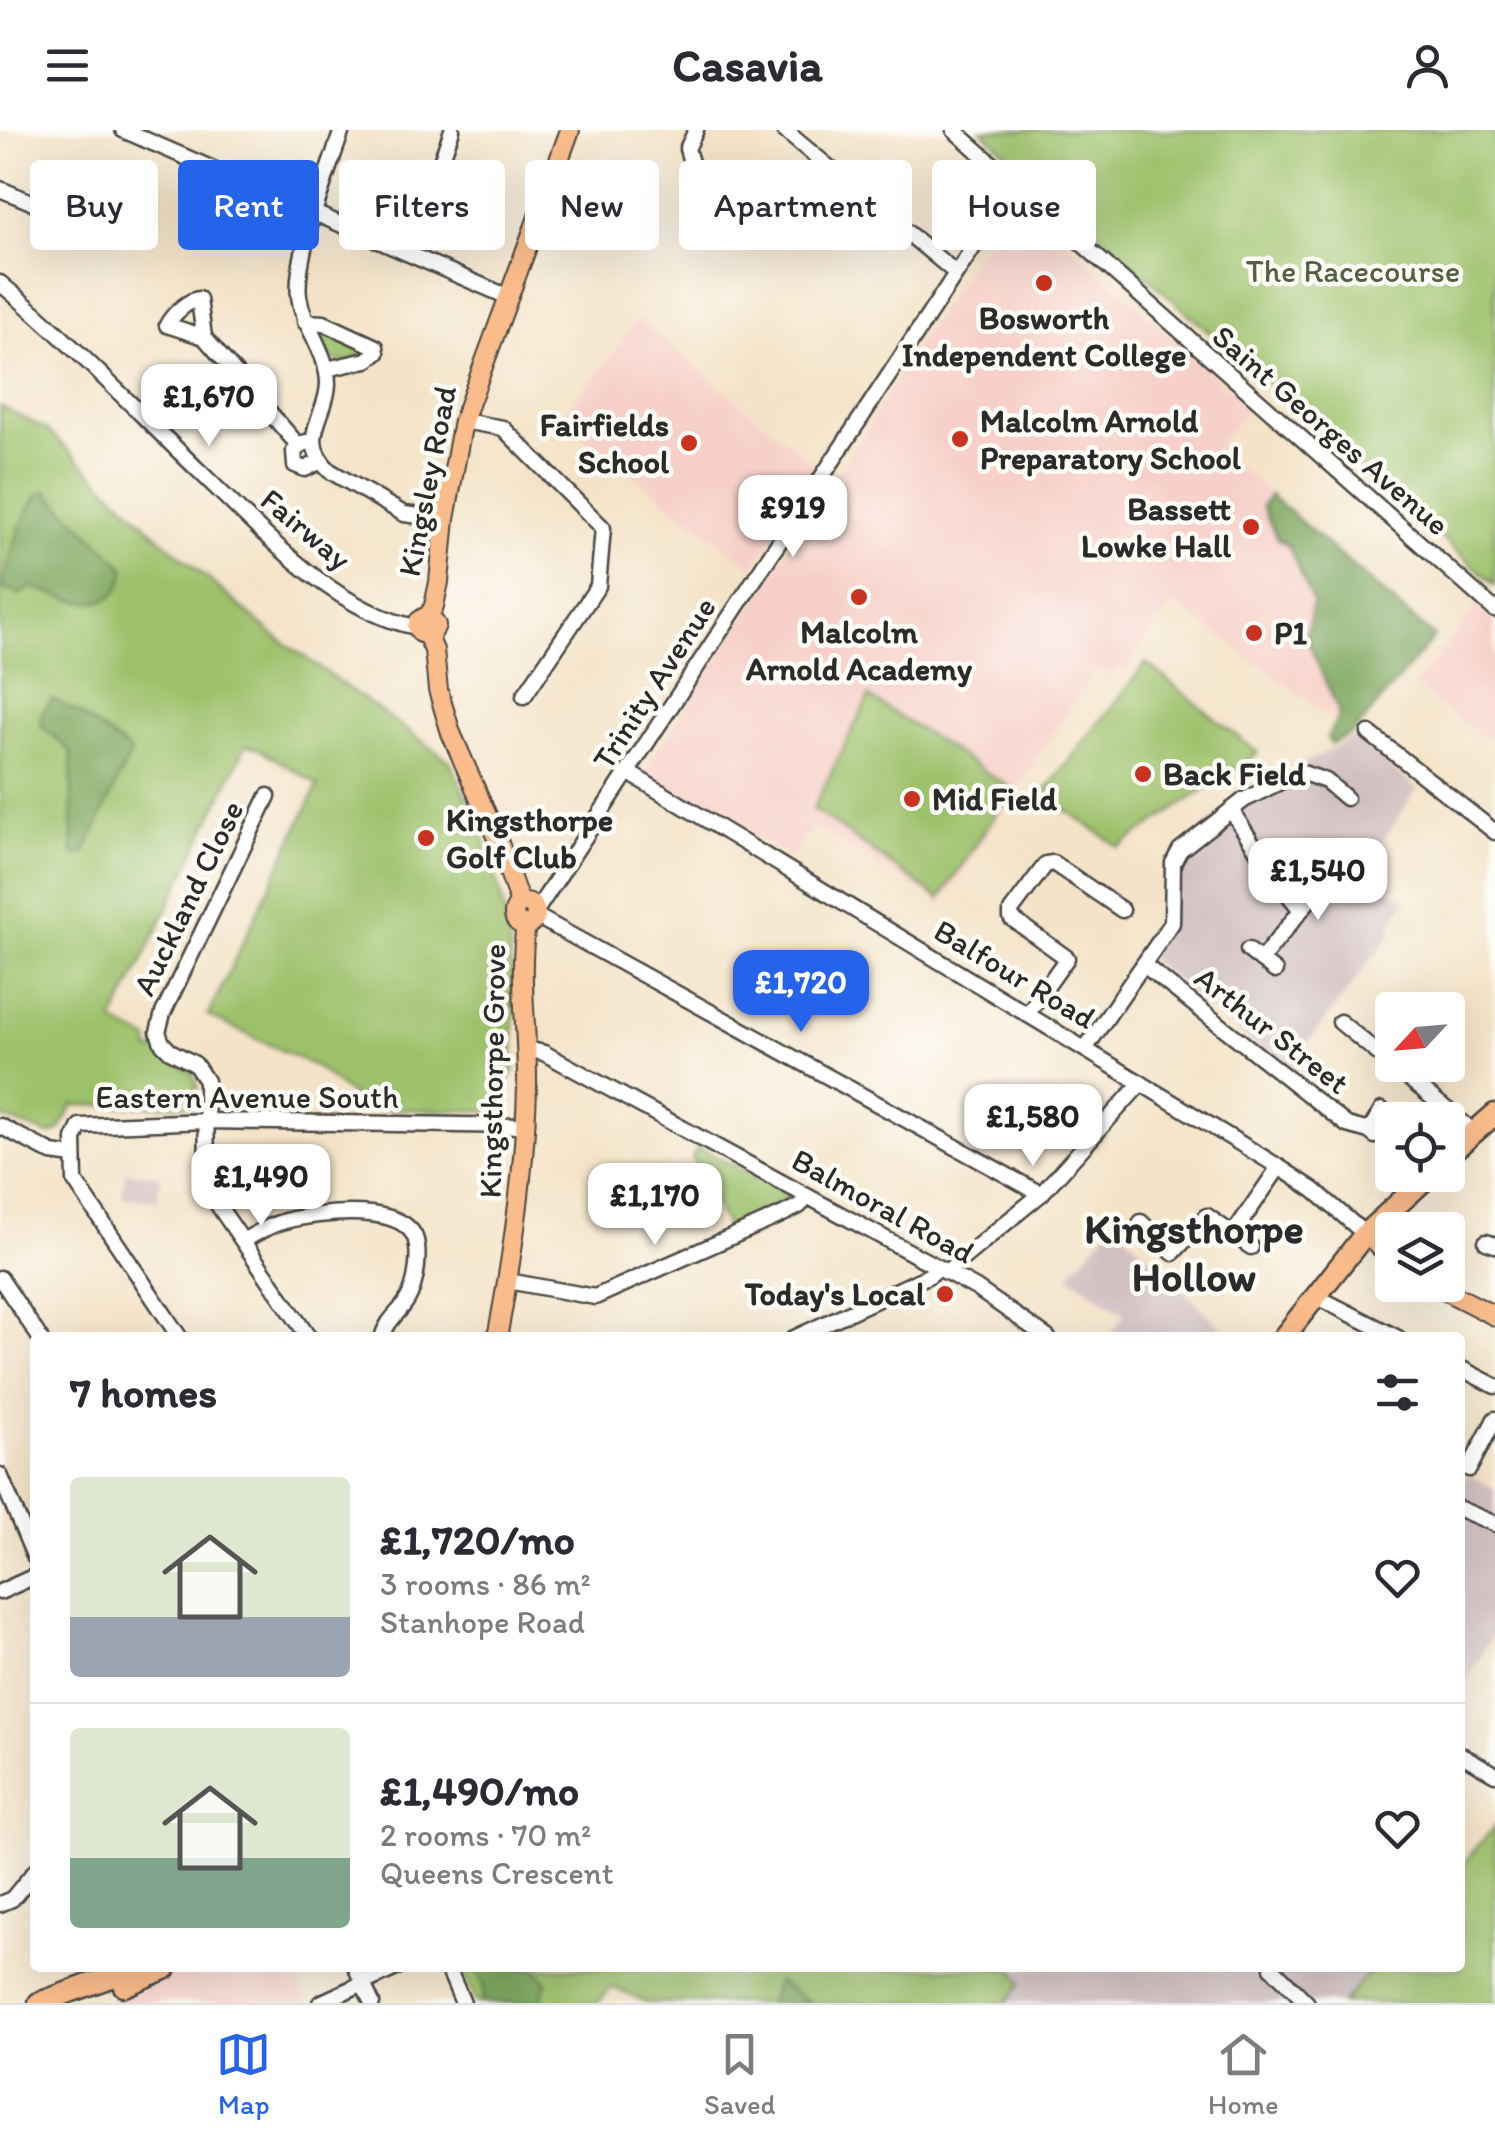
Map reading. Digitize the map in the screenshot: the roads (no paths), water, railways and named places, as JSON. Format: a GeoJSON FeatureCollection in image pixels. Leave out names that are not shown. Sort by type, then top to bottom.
{"type":"FeatureCollection","features":[{"type":"Feature","properties":{"kind":"highway"},"geometry":{"type":"LineString","coordinates":[[1465,1140],[1495,1114]]}},
{"type":"Feature","properties":{"kind":"highway"},"geometry":{"type":"LineString","coordinates":[[1465,1151],[1495,1126]]}},
{"type":"Feature","properties":{"kind":"highway"},"geometry":{"type":"LineString","coordinates":[[1288,1332],[1414,1192]]}},
{"type":"Feature","properties":{"kind":"highway"},"geometry":{"type":"LineString","coordinates":[[39,2003],[124,1972]]}},
{"type":"Feature","properties":{"kind":"highway"},"geometry":{"type":"LineString","coordinates":[[81,2003],[156,1972]]}},
{"type":"Feature","properties":{"kind":"main road","name":"Kingsley Road"},"geometry":{"type":"LineString","coordinates":[[530,914],[450,733],[438,690],[434,650],[424,626],[437,594],[445,519],[463,421],[570,130]]}},
{"type":"Feature","properties":{"kind":"main road","name":"Kingsthorpe Grove"},"geometry":{"type":"LineString","coordinates":[[497,1332],[520,1203],[527,1049],[522,949],[530,914]]}},
{"type":"Feature","properties":{"kind":"main road"},"geometry":{"type":"LineString","coordinates":[[1370,1238],[1375,1243]]}},
{"type":"Feature","properties":{"kind":"main road"},"geometry":{"type":"LineString","coordinates":[[1465,1301],[1495,1316]]}},
{"type":"Feature","properties":{"kind":"street"},"geometry":{"type":"LineString","coordinates":[[123,130],[156,136],[205,160]]}},
{"type":"Feature","properties":{"kind":"street"},"geometry":{"type":"LineString","coordinates":[[319,204],[342,130]]}},
{"type":"Feature","properties":{"kind":"street"},"geometry":{"type":"LineString","coordinates":[[410,253],[452,130]]}},
{"type":"Feature","properties":{"kind":"street"},"geometry":{"type":"LineString","coordinates":[[688,160],[686,149],[696,130]]}},
{"type":"Feature","properties":{"kind":"street"},"geometry":{"type":"LineString","coordinates":[[784,130],[956,274]]}},
{"type":"Feature","properties":{"kind":"street","name":"Saint Georges Avenue"},"geometry":{"type":"LineString","coordinates":[[954,130],[988,160]]}},
{"type":"Feature","properties":{"kind":"street"},"geometry":{"type":"LineString","coordinates":[[0,189],[30,202]]}},
{"type":"Feature","properties":{"kind":"street"},"geometry":{"type":"LineString","coordinates":[[319,215],[506,296]]}},
{"type":"Feature","properties":{"kind":"street"},"geometry":{"type":"LineString","coordinates":[[306,250],[299,274],[305,322],[326,369],[327,392],[314,435],[321,461],[404,514],[445,519]]}},
{"type":"Feature","properties":{"kind":"street","name":"Trinity Avenue"},"geometry":{"type":"LineString","coordinates":[[530,914],[629,773],[972,250]]}},
{"type":"Feature","properties":{"kind":"street","name":"Saint Georges Avenue"},"geometry":{"type":"LineString","coordinates":[[1087,250],[1495,610]]}},
{"type":"Feature","properties":{"kind":"street","name":"Fairway"},"geometry":{"type":"LineString","coordinates":[[0,284],[285,550],[360,607],[384,620],[424,626]]}},
{"type":"Feature","properties":{"kind":"street"},"geometry":{"type":"LineString","coordinates":[[305,322],[324,323],[376,348],[367,360],[326,369]]}},
{"type":"Feature","properties":{"kind":"street"},"geometry":{"type":"LineString","coordinates":[[204,337],[298,445]]}},
{"type":"Feature","properties":{"kind":"street"},"geometry":{"type":"LineString","coordinates":[[463,421],[503,428],[602,528],[598,586],[524,696]]}},
{"type":"Feature","properties":{"kind":"street"},"geometry":{"type":"LineString","coordinates":[[314,435],[298,445],[292,458],[298,467],[308,468],[321,461]]}},
{"type":"Feature","properties":{"kind":"street"},"geometry":{"type":"LineString","coordinates":[[1369,734],[1495,832]]}},
{"type":"Feature","properties":{"kind":"street"},"geometry":{"type":"LineString","coordinates":[[1085,1049],[1174,915],[1176,856],[1231,810],[1270,785],[1300,772],[1326,781],[1346,798]]}},
{"type":"Feature","properties":{"kind":"street","name":"Balfour Road"},"geometry":{"type":"LineString","coordinates":[[629,773],[1278,1166],[1314,1190],[1370,1238]]}},
{"type":"Feature","properties":{"kind":"street","name":"Auckland Close"},"geometry":{"type":"LineString","coordinates":[[207,1122],[205,1076],[195,1064],[166,1047],[159,1025],[269,796]]}},
{"type":"Feature","properties":{"kind":"street"},"geometry":{"type":"LineString","coordinates":[[1231,810],[1277,881],[1301,910]]}},
{"type":"Feature","properties":{"kind":"street"},"geometry":{"type":"LineString","coordinates":[[1262,960],[1342,860]]}},
{"type":"Feature","properties":{"kind":"street"},"geometry":{"type":"LineString","coordinates":[[1028,1014],[1067,958],[1012,918],[1011,912],[1046,864],[1052,863],[1107,892],[1122,910]]}},
{"type":"Feature","properties":{"kind":"street"},"geometry":{"type":"LineString","coordinates":[[530,914],[1040,1194]]}},
{"type":"Feature","properties":{"kind":"street"},"geometry":{"type":"LineString","coordinates":[[1248,950],[1275,971]]}},
{"type":"Feature","properties":{"kind":"street","name":"Arthur Street"},"geometry":{"type":"LineString","coordinates":[[1144,964],[1347,1126],[1372,1134],[1375,1127]]}},
{"type":"Feature","properties":{"kind":"street"},"geometry":{"type":"LineString","coordinates":[[1340,1022],[1474,1132]]}},
{"type":"Feature","properties":{"kind":"street","name":"Balmoral Road"},"geometry":{"type":"LineString","coordinates":[[527,1049],[544,1053],[808,1196],[997,1302],[1040,1332]]}},
{"type":"Feature","properties":{"kind":"street"},"geometry":{"type":"LineString","coordinates":[[807,1332],[942,1270],[1040,1194],[1141,1083]]}},
{"type":"Feature","properties":{"kind":"street"},"geometry":{"type":"LineString","coordinates":[[207,1122],[207,1189],[305,1332]]}},
{"type":"Feature","properties":{"kind":"street","name":"Eastern Avenue South"},"geometry":{"type":"LineString","coordinates":[[0,1126],[52,1153],[73,1156],[74,1133],[84,1124],[526,1126]]}},
{"type":"Feature","properties":{"kind":"street"},"geometry":{"type":"LineString","coordinates":[[73,1156],[78,1186],[176,1332]]}},
{"type":"Feature","properties":{"kind":"street"},"geometry":{"type":"LineString","coordinates":[[1233,1234],[1278,1166]]}},
{"type":"Feature","properties":{"kind":"street"},"geometry":{"type":"LineString","coordinates":[[508,1281],[595,1297],[781,1215],[808,1196]]}},
{"type":"Feature","properties":{"kind":"street"},"geometry":{"type":"LineString","coordinates":[[243,1241],[279,1222],[314,1216],[382,1215],[403,1222],[411,1229],[417,1246],[414,1284],[410,1295],[386,1324],[385,1332]]}},
{"type":"Feature","properties":{"kind":"street"},"geometry":{"type":"LineString","coordinates":[[1141,1222],[1173,1253],[1208,1216],[1252,1247]]}},
{"type":"Feature","properties":{"kind":"street"},"geometry":{"type":"LineString","coordinates":[[0,1278],[36,1332]]}},
{"type":"Feature","properties":{"kind":"street"},"geometry":{"type":"LineString","coordinates":[[1317,1297],[1386,1332]]}},
{"type":"Feature","properties":{"kind":"street"},"geometry":{"type":"LineString","coordinates":[[1465,1371],[1495,1386]]}},
{"type":"Feature","properties":{"kind":"street"},"geometry":{"type":"LineString","coordinates":[[1465,1467],[1495,1419]]}},
{"type":"Feature","properties":{"kind":"street"},"geometry":{"type":"LineString","coordinates":[[0,1475],[30,1546]]}},
{"type":"Feature","properties":{"kind":"street"},"geometry":{"type":"LineString","coordinates":[[1465,1511],[1495,1524]]}},
{"type":"Feature","properties":{"kind":"street"},"geometry":{"type":"LineString","coordinates":[[0,1592],[30,1578]]}},
{"type":"Feature","properties":{"kind":"street"},"geometry":{"type":"LineString","coordinates":[[1465,1762],[1494,1771]]}},
{"type":"Feature","properties":{"kind":"street"},"geometry":{"type":"LineString","coordinates":[[0,1904],[12,1899],[30,1877]]}},
{"type":"Feature","properties":{"kind":"street"},"geometry":{"type":"LineString","coordinates":[[358,1972],[372,2003]]}},
{"type":"Feature","properties":{"kind":"street"},"geometry":{"type":"LineString","coordinates":[[320,2003],[387,1972]]}},
{"type":"Feature","properties":{"kind":"street"},"geometry":{"type":"LineString","coordinates":[[447,1972],[460,2003]]}},
{"type":"Feature","properties":{"kind":"street"},"geometry":{"type":"LineString","coordinates":[[1276,1972],[1307,2003]]}},
{"type":"Feature","properties":{"kind":"place","name":"Bosworth Independent College"},"geometry":{"type":"Point","coordinates":[1044,283]}},
{"type":"Feature","properties":{"kind":"place","name":"Malcolm Arnold Preparatory School"},"geometry":{"type":"Point","coordinates":[960,439]}},
{"type":"Feature","properties":{"kind":"place","name":"Fairfields School"},"geometry":{"type":"Point","coordinates":[689,443]}},
{"type":"Feature","properties":{"kind":"place","name":"Bassett Lowke Hall"},"geometry":{"type":"Point","coordinates":[1251,527]}},
{"type":"Feature","properties":{"kind":"place","name":"Malcolm Arnold Academy"},"geometry":{"type":"Point","coordinates":[859,597]}},
{"type":"Feature","properties":{"kind":"place","name":"P1"},"geometry":{"type":"Point","coordinates":[1254,633]}},
{"type":"Feature","properties":{"kind":"place","name":"Back Field"},"geometry":{"type":"Point","coordinates":[1143,774]}},
{"type":"Feature","properties":{"kind":"place","name":"Mid Field"},"geometry":{"type":"Point","coordinates":[912,799]}},
{"type":"Feature","properties":{"kind":"place","name":"Kingsthorpe Golf Club"},"geometry":{"type":"Point","coordinates":[426,838]}},
{"type":"Feature","properties":{"kind":"place","name":"Today's Local"},"geometry":{"type":"Point","coordinates":[945,1294]}},
{"type":"Feature","properties":{"kind":"district","name":"Kingsthorpe Hollow"},"geometry":{"type":"Point","coordinates":[1194,1252]}},
{"type":"Feature","properties":{"kind":"park label","name":"The Racecourse"},"geometry":{"type":"Point","coordinates":[1353,271]}}]}
